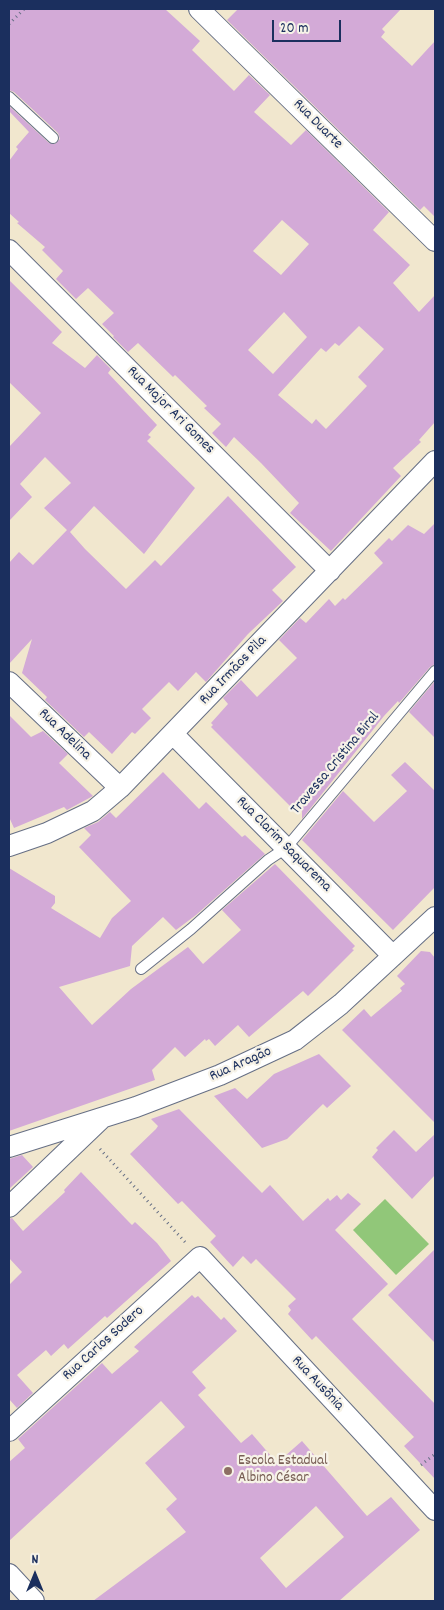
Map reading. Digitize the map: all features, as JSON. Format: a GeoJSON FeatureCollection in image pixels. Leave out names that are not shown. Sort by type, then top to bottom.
{"type":"FeatureCollection","features":[{"type":"Feature","properties":{"kind":"street","name":"Rua Duarte"},"geometry":{"type":"LineString","coordinates":[[199,9],[435,241]]}},
{"type":"Feature","properties":{"kind":"street","name":"Rua Major Ari Gomes"},"geometry":{"type":"LineString","coordinates":[[9,250],[330,571]]}},
{"type":"Feature","properties":{"kind":"street","name":"Rua Irmãos Pìla"},"geometry":{"type":"LineString","coordinates":[[9,846],[47,833],[93,811],[120,788],[435,461]]}},
{"type":"Feature","properties":{"kind":"street","name":"Rua Adelina"},"geometry":{"type":"LineString","coordinates":[[9,682],[120,788]]}},
{"type":"Feature","properties":{"kind":"street","name":"Rua Clarim Saquarema"},"geometry":{"type":"LineString","coordinates":[[173,734],[393,956]]}},
{"type":"Feature","properties":{"kind":"street","name":"Rua Aragão"},"geometry":{"type":"LineString","coordinates":[[9,1147],[102,1117],[220,1075],[294,1040],[340,1004],[393,956],[433,926]]}},
{"type":"Feature","properties":{"kind":"street"},"geometry":{"type":"LineString","coordinates":[[9,1207],[102,1117]]}},
{"type":"Feature","properties":{"kind":"street","name":"Rua Carlos Sodero"},"geometry":{"type":"LineString","coordinates":[[9,1431],[200,1257]]}},
{"type":"Feature","properties":{"kind":"street","name":"Rua Ausônia"},"geometry":{"type":"LineString","coordinates":[[200,1257],[435,1510]]}},
{"type":"Feature","properties":{"kind":"street"},"geometry":{"type":"LineString","coordinates":[[9,1574],[34,1601]]}},
{"type":"Feature","properties":{"kind":"lane"},"geometry":{"type":"LineString","coordinates":[[9,97],[53,138]]}},
{"type":"Feature","properties":{"kind":"lane","name":"Travessa Cristina Biral"},"geometry":{"type":"LineString","coordinates":[[141,969],[191,929],[268,860],[286,848],[435,671]]}},
{"type":"Feature","properties":{"kind":"path"},"geometry":{"type":"LineString","coordinates":[[9,24],[24,9]]}},
{"type":"Feature","properties":{"kind":"path"},"geometry":{"type":"LineString","coordinates":[[86,1134],[200,1257]]}},
{"type":"Feature","properties":{"kind":"green space"},"geometry":{"type":"Polygon","coordinates":[[[385,1199],[429,1244],[396,1275],[353,1230],[385,1199]]]}},
{"type":"Feature","properties":{"kind":"building"},"geometry":{"type":"Polygon","coordinates":[[[9,9],[165,9],[200,41],[192,50],[234,91],[249,75],[270,95],[254,112],[291,145],[306,130],[389,212],[373,230],[410,265],[393,283],[419,312],[435,295],[435,422],[419,440],[421,442],[393,468],[401,476],[331,551],[290,513],[299,503],[261,463],[234,437],[226,447],[212,433],[221,424],[204,408],[207,406],[175,375],[173,377],[138,343],[128,352],[113,337],[102,324],[114,313],[88,288],[76,299],[56,279],[63,271],[42,250],[45,247],[17,223],[19,222],[9,213],[9,161],[18,149],[16,147],[29,132],[9,111],[9,106],[49,143],[55,144],[60,139],[58,133],[14,92],[9,90],[9,9]],[[282,220],[253,251],[281,275],[309,244],[282,220]],[[284,312],[248,350],[273,374],[307,337],[284,312]],[[359,326],[339,346],[335,343],[326,352],[321,348],[278,395],[312,424],[316,419],[326,429],[367,386],[358,377],[384,349],[359,326]]]}},
{"type":"Feature","properties":{"kind":"building"},"geometry":{"type":"Polygon","coordinates":[[[238,9],[401,9],[382,29],[385,32],[381,37],[412,66],[435,41],[435,217],[424,206],[420,210],[227,20],[238,9]]]}},
{"type":"Feature","properties":{"kind":"building"},"geometry":{"type":"Polygon","coordinates":[[[9,280],[62,332],[52,343],[85,368],[97,355],[111,369],[108,373],[157,425],[148,435],[151,437],[147,441],[195,488],[144,554],[94,506],[70,532],[85,549],[126,589],[155,560],[161,566],[228,496],[296,567],[272,590],[283,601],[248,634],[206,682],[196,672],[178,691],[169,682],[142,709],[151,718],[135,734],[132,732],[112,754],[89,732],[84,737],[45,700],[47,697],[22,673],[32,639],[9,664],[9,563],[19,552],[33,565],[67,530],[44,508],[71,483],[45,457],[20,484],[32,497],[9,521],[9,447],[41,413],[9,382],[9,280]]]}},
{"type":"Feature","properties":{"kind":"building"},"geometry":{"type":"Polygon","coordinates":[[[435,523],[435,664],[430,667],[399,703],[398,701],[384,716],[302,819],[302,802],[294,810],[211,727],[213,725],[211,723],[228,704],[223,698],[241,680],[257,697],[297,658],[279,640],[300,618],[306,623],[329,599],[335,606],[343,598],[345,600],[383,563],[374,553],[389,538],[392,541],[408,525],[424,534],[435,523]]]}},
{"type":"Feature","properties":{"kind":"building"},"geometry":{"type":"Polygon","coordinates":[[[435,681],[435,738],[409,712],[435,681]]]}},
{"type":"Feature","properties":{"kind":"building"},"geometry":{"type":"Polygon","coordinates":[[[9,715],[31,737],[43,731],[68,754],[59,763],[93,796],[67,810],[64,807],[14,828],[9,817],[9,715]]]}},
{"type":"Feature","properties":{"kind":"building"},"geometry":{"type":"Polygon","coordinates":[[[405,762],[435,791],[435,887],[393,930],[302,840],[343,791],[374,822],[407,791],[391,775],[405,762]]]}},
{"type":"Feature","properties":{"kind":"building"},"geometry":{"type":"Polygon","coordinates":[[[163,772],[199,809],[206,802],[242,837],[245,835],[265,854],[196,915],[176,930],[163,917],[132,946],[130,966],[59,987],[92,1025],[131,989],[188,947],[203,964],[241,930],[222,910],[275,864],[355,946],[352,949],[354,950],[308,996],[303,991],[249,1037],[238,1025],[215,1046],[209,1039],[206,1041],[205,1039],[185,1057],[175,1047],[152,1070],[155,1080],[9,1131],[9,868],[55,896],[55,903],[51,908],[100,938],[112,918],[131,901],[79,847],[91,835],[84,828],[98,822],[110,812],[116,818],[163,772]]]}},
{"type":"Feature","properties":{"kind":"building"},"geometry":{"type":"Polygon","coordinates":[[[421,951],[430,952],[435,958],[435,1123],[342,1030],[364,1009],[371,1017],[402,991],[400,988],[405,984],[397,976],[421,951]]]}},
{"type":"Feature","properties":{"kind":"building"},"geometry":{"type":"Polygon","coordinates":[[[319,1054],[351,1086],[327,1108],[323,1104],[287,1139],[262,1148],[214,1096],[235,1088],[247,1099],[274,1074],[319,1054]]]}},
{"type":"Feature","properties":{"kind":"building"},"geometry":{"type":"Polygon","coordinates":[[[179,1109],[262,1193],[270,1185],[303,1221],[328,1198],[330,1201],[337,1195],[341,1200],[348,1193],[361,1204],[335,1230],[388,1284],[352,1319],[435,1404],[435,1479],[404,1446],[414,1437],[316,1336],[312,1340],[288,1314],[291,1310],[288,1306],[296,1299],[256,1259],[251,1264],[243,1256],[233,1267],[210,1242],[216,1236],[182,1201],[178,1204],[130,1154],[158,1126],[151,1119],[179,1109]]]}},
{"type":"Feature","properties":{"kind":"building"},"geometry":{"type":"Polygon","coordinates":[[[394,1130],[416,1152],[435,1134],[435,1175],[412,1199],[372,1157],[378,1150],[376,1148],[394,1130]]]}},
{"type":"Feature","properties":{"kind":"building"},"geometry":{"type":"Polygon","coordinates":[[[22,1155],[33,1167],[9,1189],[9,1159],[22,1155]]]}},
{"type":"Feature","properties":{"kind":"building"},"geometry":{"type":"Polygon","coordinates":[[[81,1172],[132,1225],[135,1222],[157,1243],[171,1261],[107,1318],[105,1316],[68,1349],[64,1344],[51,1356],[46,1350],[17,1375],[33,1393],[17,1408],[9,1399],[9,1285],[22,1272],[9,1258],[9,1219],[12,1218],[23,1231],[65,1192],[64,1190],[81,1172]]]}},
{"type":"Feature","properties":{"kind":"building"},"geometry":{"type":"Polygon","coordinates":[[[435,1249],[435,1343],[388,1295],[435,1249]]]}},
{"type":"Feature","properties":{"kind":"building"},"geometry":{"type":"Polygon","coordinates":[[[192,1295],[195,1298],[198,1296],[221,1320],[224,1317],[237,1331],[192,1372],[206,1388],[198,1395],[241,1443],[252,1434],[277,1463],[302,1441],[367,1516],[391,1497],[420,1530],[339,1601],[93,1601],[186,1532],[166,1509],[177,1499],[145,1463],[185,1427],[161,1401],[9,1541],[9,1462],[25,1448],[18,1439],[102,1363],[112,1374],[139,1351],[134,1347],[192,1295]],[[316,1506],[260,1558],[286,1588],[344,1537],[316,1506]]]}},
{"type":"Feature","properties":{"kind":"place","name":"Escola Estadual Albino César"},"geometry":{"type":"Point","coordinates":[228,1471]}}]}
